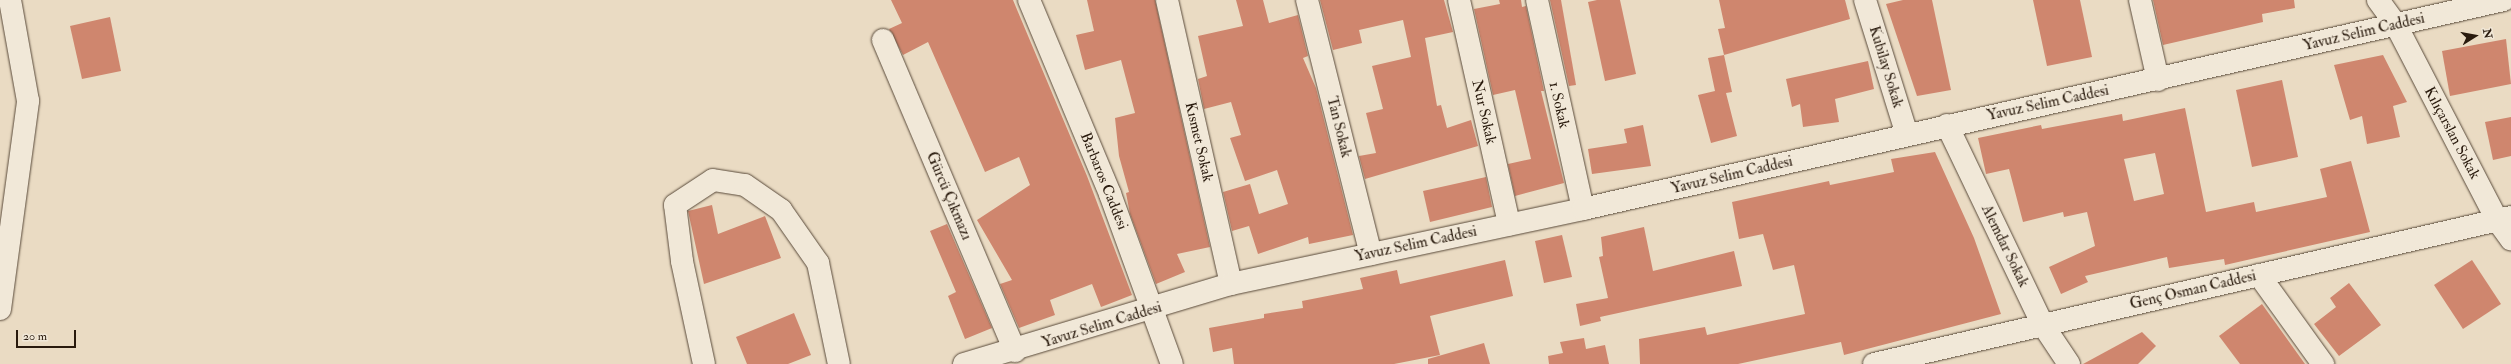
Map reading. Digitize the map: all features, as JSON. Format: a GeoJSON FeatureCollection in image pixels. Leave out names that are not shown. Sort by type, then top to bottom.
{"type":"FeatureCollection","features":[{"type":"Feature","properties":{"kind":"street"},"geometry":{"type":"LineString","coordinates":[[0,309],[28,101],[10,0]]}},
{"type":"Feature","properties":{"kind":"street","name":"Barbaros Caddesi"},"geometry":{"type":"LineString","coordinates":[[1030,0],[1154,309],[1172,364]]}},
{"type":"Feature","properties":{"kind":"street","name":"Kısmet Sokak"},"geometry":{"type":"LineString","coordinates":[[1167,0],[1232,284]]}},
{"type":"Feature","properties":{"kind":"street","name":"Tan Sokak"},"geometry":{"type":"LineString","coordinates":[[1307,0],[1371,254]]}},
{"type":"Feature","properties":{"kind":"street","name":"Nur Sokak"},"geometry":{"type":"LineString","coordinates":[[1459,0],[1509,224]]}},
{"type":"Feature","properties":{"kind":"street","name":"1. Sokak"},"geometry":{"type":"LineString","coordinates":[[1537,0],[1583,209]]}},
{"type":"Feature","properties":{"kind":"street","name":"Kubilay Sokak"},"geometry":{"type":"LineString","coordinates":[[1865,0],[1907,135]]}},
{"type":"Feature","properties":{"kind":"street"},"geometry":{"type":"LineString","coordinates":[[2140,0],[2158,80]]}},
{"type":"Feature","properties":{"kind":"street","name":"Kılıçarslan Sokak"},"geometry":{"type":"LineString","coordinates":[[2378,0],[2396,25],[2504,218],[2511,239]]}},
{"type":"Feature","properties":{"kind":"street","name":"Yavuz Selim Caddesi"},"geometry":{"type":"LineString","coordinates":[[977,363],[1232,284],[1583,209],[1947,125],[2158,80],[2504,0]]}},
{"type":"Feature","properties":{"kind":"street","name":"Gürcü Çıkmazı"},"geometry":{"type":"LineString","coordinates":[[883,40],[1015,352]]}},
{"type":"Feature","properties":{"kind":"street","name":"Alemdar Sokak"},"geometry":{"type":"LineString","coordinates":[[1947,125],[2043,325],[2069,364]]}},
{"type":"Feature","properties":{"kind":"street"},"geometry":{"type":"LineString","coordinates":[[704,364],[682,261],[675,205],[713,180],[745,185],[781,210],[818,263],[839,364]]}},
{"type":"Feature","properties":{"kind":"street","name":"Genç Osman Caddesi"},"geometry":{"type":"LineString","coordinates":[[1874,364],[2504,218]]}},
{"type":"Feature","properties":{"kind":"street"},"geometry":{"type":"LineString","coordinates":[[2259,275],[2323,364]]}},
{"type":"Feature","properties":{"kind":"building"},"geometry":{"type":"Polygon","coordinates":[[[891,0],[1013,0],[1087,176],[1132,295],[1101,307],[1092,284],[1050,300],[1055,315],[1019,328],[1000,284],[1012,280],[977,220],[1030,185],[1019,157],[985,172],[928,42],[903,55],[889,29],[902,23],[891,0]]]}},
{"type":"Feature","properties":{"kind":"building"},"geometry":{"type":"Polygon","coordinates":[[[1087,0],[1155,0],[1210,247],[1177,254],[1185,272],[1156,284],[1130,214],[1126,193],[1129,192],[1119,156],[1115,118],[1135,113],[1121,60],[1085,70],[1076,35],[1094,31],[1087,0]]]}},
{"type":"Feature","properties":{"kind":"building"},"geometry":{"type":"Polygon","coordinates":[[[1236,0],[1263,0],[1269,23],[1298,15],[1308,56],[1303,58],[1316,88],[1353,235],[1309,244],[1308,237],[1258,254],[1249,226],[1232,231],[1223,192],[1250,184],[1259,214],[1288,204],[1277,170],[1245,181],[1230,138],[1241,135],[1231,102],[1204,109],[1198,79],[1207,76],[1198,36],[1243,26],[1236,0]]]}},
{"type":"Feature","properties":{"kind":"building"},"geometry":{"type":"Polygon","coordinates":[[[1320,0],[1444,0],[1453,32],[1425,38],[1437,106],[1441,105],[1447,128],[1471,120],[1478,146],[1365,179],[1359,156],[1376,153],[1366,113],[1383,109],[1372,66],[1411,57],[1403,20],[1359,30],[1362,43],[1333,50],[1320,0]]]}},
{"type":"Feature","properties":{"kind":"building"},"geometry":{"type":"Polygon","coordinates":[[[1499,0],[1521,0],[1522,7],[1526,6],[1544,91],[1541,91],[1564,183],[1515,196],[1508,164],[1531,159],[1515,90],[1493,95],[1474,9],[1500,4],[1499,0]]]}},
{"type":"Feature","properties":{"kind":"building"},"geometry":{"type":"Polygon","coordinates":[[[1550,0],[1561,0],[1576,85],[1569,86],[1550,0]]]}},
{"type":"Feature","properties":{"kind":"building"},"geometry":{"type":"Polygon","coordinates":[[[1597,0],[1620,0],[1636,74],[1605,81],[1588,2],[1597,0]]]}},
{"type":"Feature","properties":{"kind":"building"},"geometry":{"type":"Polygon","coordinates":[[[1719,0],[1845,0],[1850,19],[1724,55],[1718,29],[1725,28],[1719,0]]]}},
{"type":"Feature","properties":{"kind":"building"},"geometry":{"type":"Polygon","coordinates":[[[1903,0],[1932,0],[1951,90],[1917,96],[1886,4],[1903,0]]]}},
{"type":"Feature","properties":{"kind":"building"},"geometry":{"type":"Polygon","coordinates":[[[2033,0],[2080,0],[2092,57],[2047,66],[2033,0]]]}},
{"type":"Feature","properties":{"kind":"building"},"geometry":{"type":"Polygon","coordinates":[[[2153,0],[2294,0],[2295,8],[2262,14],[2263,22],[2163,45],[2153,0]]]}},
{"type":"Feature","properties":{"kind":"building"},"geometry":{"type":"Polygon","coordinates":[[[110,17],[121,71],[82,79],[70,26],[110,17]]]}},
{"type":"Feature","properties":{"kind":"building"},"geometry":{"type":"Polygon","coordinates":[[[2506,39],[2511,84],[2450,96],[2442,51],[2506,39]]]}},
{"type":"Feature","properties":{"kind":"building"},"geometry":{"type":"Polygon","coordinates":[[[1724,55],[1732,92],[1726,93],[1737,136],[1711,143],[1698,95],[1715,91],[1708,58],[1724,55]]]}},
{"type":"Feature","properties":{"kind":"building"},"geometry":{"type":"Polygon","coordinates":[[[2383,55],[2407,102],[2393,106],[2400,137],[2367,144],[2362,116],[2350,120],[2334,65],[2383,55]]]}},
{"type":"Feature","properties":{"kind":"building"},"geometry":{"type":"Polygon","coordinates":[[[1868,61],[1874,89],[1835,99],[1839,122],[1803,127],[1800,104],[1792,107],[1786,79],[1868,61]]]}},
{"type":"Feature","properties":{"kind":"building"},"geometry":{"type":"Polygon","coordinates":[[[2282,80],[2298,157],[2252,167],[2236,90],[2282,80]]]}},
{"type":"Feature","properties":{"kind":"building"},"geometry":{"type":"Polygon","coordinates":[[[2185,108],[2206,212],[2254,202],[2256,212],[2327,197],[2320,169],[2351,161],[2370,232],[2225,265],[2224,259],[2169,268],[2167,257],[2085,276],[2088,282],[2061,294],[2049,267],[2095,246],[2087,212],[2064,217],[2063,212],[2023,222],[2009,169],[1986,174],[1978,138],[2041,125],[2042,129],[2122,114],[2123,121],[2185,108]],[[2155,153],[2124,159],[2134,201],[2164,194],[2155,153]]]}},
{"type":"Feature","properties":{"kind":"building"},"geometry":{"type":"Polygon","coordinates":[[[2511,117],[2511,156],[2493,160],[2485,122],[2511,117]]]}},
{"type":"Feature","properties":{"kind":"building"},"geometry":{"type":"Polygon","coordinates":[[[1643,125],[1651,166],[1592,174],[1588,149],[1627,143],[1624,129],[1643,125]]]}},
{"type":"Feature","properties":{"kind":"building"},"geometry":{"type":"Polygon","coordinates":[[[1935,152],[1974,238],[2001,314],[1844,355],[1841,342],[1738,364],[1640,364],[1639,339],[1705,327],[1707,335],[1805,314],[1794,265],[1773,270],[1763,234],[1739,239],[1732,202],[1829,181],[1830,185],[1894,172],[1891,159],[1935,152]]]}},
{"type":"Feature","properties":{"kind":"building"},"geometry":{"type":"Polygon","coordinates":[[[1486,177],[1492,207],[1430,222],[1423,191],[1486,177]]]}},
{"type":"Feature","properties":{"kind":"building"},"geometry":{"type":"Polygon","coordinates":[[[712,205],[718,234],[765,216],[781,258],[704,284],[688,211],[712,205]]]}},
{"type":"Feature","properties":{"kind":"building"},"geometry":{"type":"Polygon","coordinates":[[[947,224],[992,328],[965,339],[948,296],[956,292],[930,231],[947,224]]]}},
{"type":"Feature","properties":{"kind":"building"},"geometry":{"type":"Polygon","coordinates":[[[1644,227],[1653,271],[1734,251],[1742,286],[1600,317],[1601,321],[1580,326],[1576,304],[1608,298],[1599,257],[1603,256],[1601,237],[1644,227]]]}},
{"type":"Feature","properties":{"kind":"building"},"geometry":{"type":"Polygon","coordinates":[[[1562,235],[1572,277],[1544,283],[1535,241],[1562,235]]]}},
{"type":"Feature","properties":{"kind":"building"},"geometry":{"type":"Polygon","coordinates":[[[1505,260],[1513,296],[1430,316],[1440,355],[1394,364],[1234,364],[1232,348],[1213,352],[1209,328],[1264,318],[1264,314],[1303,308],[1302,301],[1363,289],[1360,278],[1397,270],[1400,284],[1505,260]]]}},
{"type":"Feature","properties":{"kind":"building"},"geometry":{"type":"Polygon","coordinates":[[[2472,260],[2501,304],[2463,329],[2434,285],[2472,260]]]}},
{"type":"Feature","properties":{"kind":"building"},"geometry":{"type":"Polygon","coordinates":[[[2349,283],[2381,325],[2339,356],[2314,324],[2336,307],[2330,298],[2349,283]]]}},
{"type":"Feature","properties":{"kind":"building"},"geometry":{"type":"Polygon","coordinates":[[[2262,304],[2305,364],[2240,364],[2219,336],[2262,304]]]}},
{"type":"Feature","properties":{"kind":"building"},"geometry":{"type":"Polygon","coordinates":[[[794,313],[811,355],[788,364],[747,364],[736,337],[794,313]]]}},
{"type":"Feature","properties":{"kind":"building"},"geometry":{"type":"Polygon","coordinates":[[[2142,332],[2156,346],[2138,364],[2083,364],[2142,332]]]}},
{"type":"Feature","properties":{"kind":"building"},"geometry":{"type":"Polygon","coordinates":[[[1584,338],[1586,349],[1605,345],[1609,364],[1549,364],[1548,356],[1563,353],[1560,342],[1584,338]]]}},
{"type":"Feature","properties":{"kind":"building"},"geometry":{"type":"Polygon","coordinates":[[[1484,343],[1490,364],[1428,364],[1428,359],[1484,343]]]}}]}
